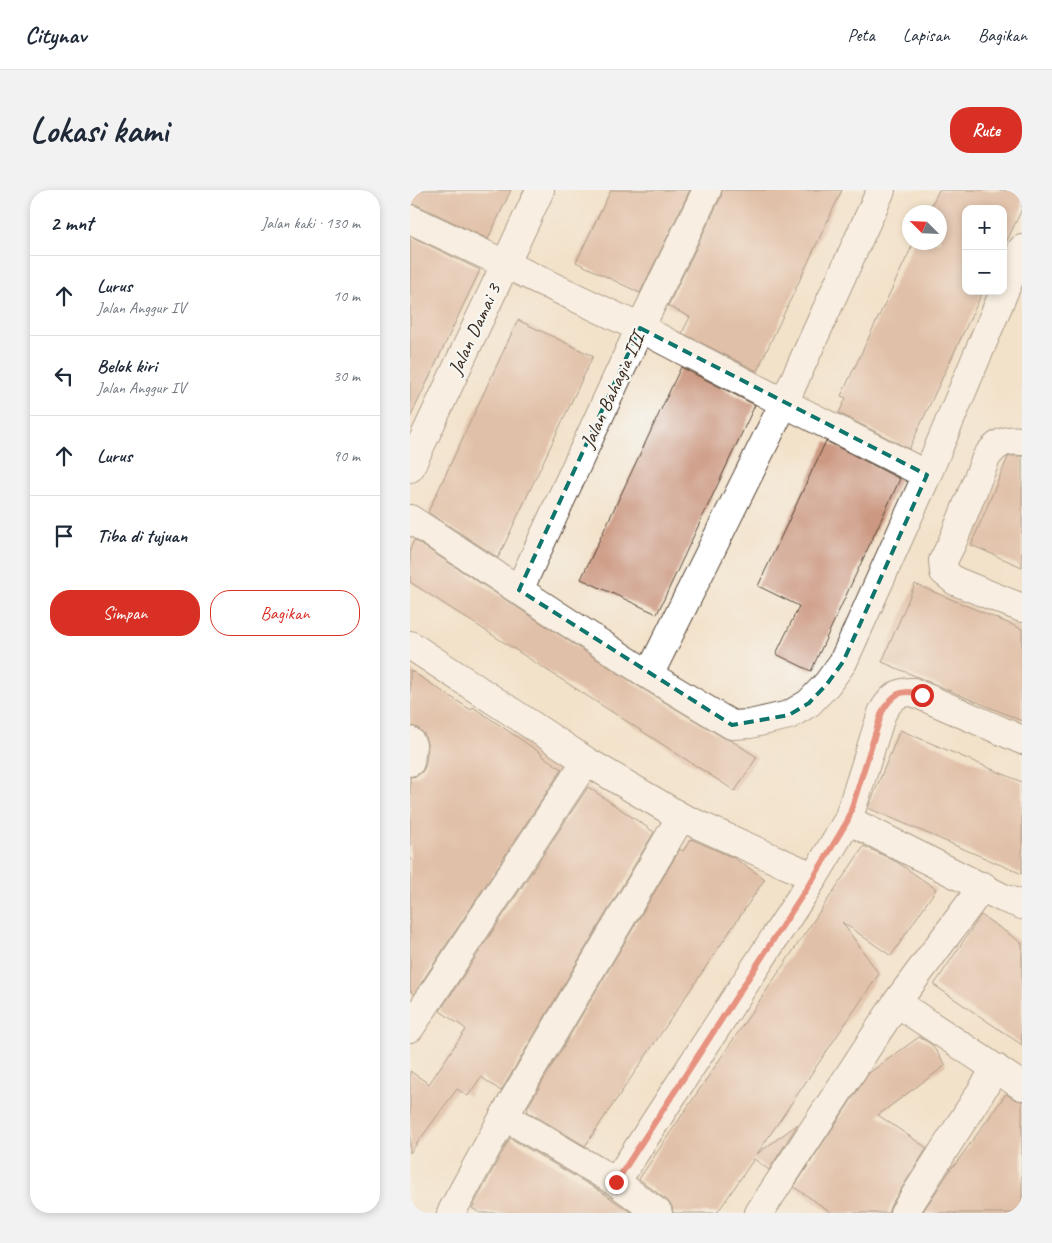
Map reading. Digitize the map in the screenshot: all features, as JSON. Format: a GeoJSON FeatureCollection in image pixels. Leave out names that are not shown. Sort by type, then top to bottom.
{"type":"FeatureCollection","features":[{"type":"Feature","properties":{"kind":"street","name":"Jalan Damai 3"},"geometry":{"type":"LineString","coordinates":[[410,468],[540,190]]}},
{"type":"Feature","properties":{"kind":"street","name":"Jalan Bahagia III"},"geometry":{"type":"LineString","coordinates":[[519,590],[640,328],[707,190]]}},
{"type":"Feature","properties":{"kind":"street"},"geometry":{"type":"LineString","coordinates":[[649,675],[784,403],[881,190]]}},
{"type":"Feature","properties":{"kind":"street"},"geometry":{"type":"LineString","coordinates":[[410,219],[640,328],[927,475]]}},
{"type":"Feature","properties":{"kind":"street"},"geometry":{"type":"LineString","coordinates":[[410,519],[649,675],[732,725],[750,724],[789,714],[809,703],[844,662],[927,475],[1022,249]]}},
{"type":"Feature","properties":{"kind":"street"},"geometry":{"type":"LineString","coordinates":[[1022,441],[1010,440],[1002,442],[986,458],[943,565],[946,576],[955,581],[1022,608]]}},
{"type":"Feature","properties":{"kind":"street"},"geometry":{"type":"LineString","coordinates":[[410,645],[586,761],[681,817],[814,877]]}},
{"type":"Feature","properties":{"kind":"street"},"geometry":{"type":"LineString","coordinates":[[616,1182],[814,877],[848,820],[882,712],[889,700],[901,693],[913,692],[1022,740]]}},
{"type":"Feature","properties":{"kind":"street"},"geometry":{"type":"LineString","coordinates":[[410,741],[412,745],[410,762]]}},
{"type":"Feature","properties":{"kind":"street"},"geometry":{"type":"LineString","coordinates":[[410,1028],[586,761]]}},
{"type":"Feature","properties":{"kind":"street"},"geometry":{"type":"LineString","coordinates":[[451,1213],[504,1116],[681,817]]}},
{"type":"Feature","properties":{"kind":"street"},"geometry":{"type":"LineString","coordinates":[[759,1213],[896,1002],[1008,900],[848,820]]}},
{"type":"Feature","properties":{"kind":"street"},"geometry":{"type":"LineString","coordinates":[[896,1002],[1022,1086]]}},
{"type":"Feature","properties":{"kind":"street"},"geometry":{"type":"LineString","coordinates":[[904,1213],[996,1068]]}},
{"type":"Feature","properties":{"kind":"street"},"geometry":{"type":"LineString","coordinates":[[504,1116],[616,1182],[658,1213]]}},
{"type":"Feature","properties":{"kind":"highlighted area"},"geometry":{"type":"Polygon","coordinates":[[[640,328],[927,475],[843,662],[827,684],[809,703],[789,715],[732,725],[519,590],[640,328]]]}},
{"type":"Feature","properties":{"kind":"building"},"geometry":{"type":"Polygon","coordinates":[[[410,190],[511,190],[488,239],[417,205],[410,204],[410,190]]]}},
{"type":"Feature","properties":{"kind":"building"},"geometry":{"type":"Polygon","coordinates":[[[611,190],[690,190],[640,293],[576,262],[611,190]]]}},
{"type":"Feature","properties":{"kind":"building"},"geometry":{"type":"Polygon","coordinates":[[[722,190],[842,190],[757,371],[682,333],[690,317],[668,306],[721,197],[722,190]]]}},
{"type":"Feature","properties":{"kind":"building"},"geometry":{"type":"Polygon","coordinates":[[[939,190],[1022,190],[1022,209],[1007,241],[1007,205],[962,205],[962,295],[981,295],[909,449],[839,413],[846,398],[841,396],[910,250],[947,250],[947,205],[932,205],[939,190]]]}},
{"type":"Feature","properties":{"kind":"building"},"geometry":{"type":"Polygon","coordinates":[[[410,236],[480,270],[410,418],[410,236]]]}},
{"type":"Feature","properties":{"kind":"building"},"geometry":{"type":"Polygon","coordinates":[[[518,320],[593,356],[498,558],[428,512],[518,320]]]}},
{"type":"Feature","properties":{"kind":"building"},"geometry":{"type":"Polygon","coordinates":[[[681,367],[755,405],[657,614],[581,579],[681,367]]]}},
{"type":"Feature","properties":{"kind":"building"},"geometry":{"type":"Polygon","coordinates":[[[826,441],[900,479],[811,671],[776,654],[799,606],[758,586],[826,441]]]}},
{"type":"Feature","properties":{"kind":"building"},"geometry":{"type":"Polygon","coordinates":[[[1022,456],[1022,567],[971,545],[1008,457],[1022,456]]]}},
{"type":"Feature","properties":{"kind":"building"},"geometry":{"type":"Polygon","coordinates":[[[414,540],[641,688],[757,757],[735,791],[410,582],[410,549],[414,540]]]}},
{"type":"Feature","properties":{"kind":"building"},"geometry":{"type":"Polygon","coordinates":[[[915,584],[1022,629],[1022,721],[882,662],[915,584]]]}},
{"type":"Feature","properties":{"kind":"building"},"geometry":{"type":"Polygon","coordinates":[[[410,670],[471,710],[473,707],[562,769],[414,994],[410,991],[410,777],[417,776],[423,771],[426,764],[428,747],[424,734],[418,728],[410,726],[410,670]]]}},
{"type":"Feature","properties":{"kind":"building"},"geometry":{"type":"Polygon","coordinates":[[[900,730],[1022,782],[1022,874],[868,808],[900,730]]]}},
{"type":"Feature","properties":{"kind":"building"},"geometry":{"type":"Polygon","coordinates":[[[588,787],[654,832],[501,1091],[481,1077],[468,1096],[457,1089],[410,1153],[410,1071],[429,1084],[466,1029],[440,1011],[588,787]]]}},
{"type":"Feature","properties":{"kind":"building"},"geometry":{"type":"Polygon","coordinates":[[[691,839],[734,858],[765,879],[585,1146],[527,1111],[527,1108],[680,849],[683,851],[691,839]]]}},
{"type":"Feature","properties":{"kind":"building"},"geometry":{"type":"Polygon","coordinates":[[[864,846],[897,862],[936,889],[891,956],[842,922],[879,974],[757,1154],[798,1124],[769,1170],[754,1159],[717,1213],[673,1213],[672,1206],[668,1201],[639,1179],[864,846]]]}},
{"type":"Feature","properties":{"kind":"building"},"geometry":{"type":"Polygon","coordinates":[[[981,915],[1022,943],[1022,1045],[934,985],[981,915]]]}},
{"type":"Feature","properties":{"kind":"building"},"geometry":{"type":"Polygon","coordinates":[[[919,1037],[931,1044],[946,1065],[878,1115],[927,1148],[891,1205],[888,1213],[832,1213],[794,1187],[869,1073],[919,1037]]]}},
{"type":"Feature","properties":{"kind":"building"},"geometry":{"type":"Polygon","coordinates":[[[1006,1094],[1022,1101],[1022,1213],[922,1213],[953,1166],[1006,1094]]]}},
{"type":"Feature","properties":{"kind":"building"},"geometry":{"type":"Polygon","coordinates":[[[510,1138],[600,1191],[632,1213],[480,1213],[472,1208],[510,1138]]]}},
{"type":"Feature","properties":{"kind":"route"},"geometry":{"type":"LineString","coordinates":[[616,1182],[814,877],[848,820],[882,712],[889,700],[906,692],[922,695]]}}]}
